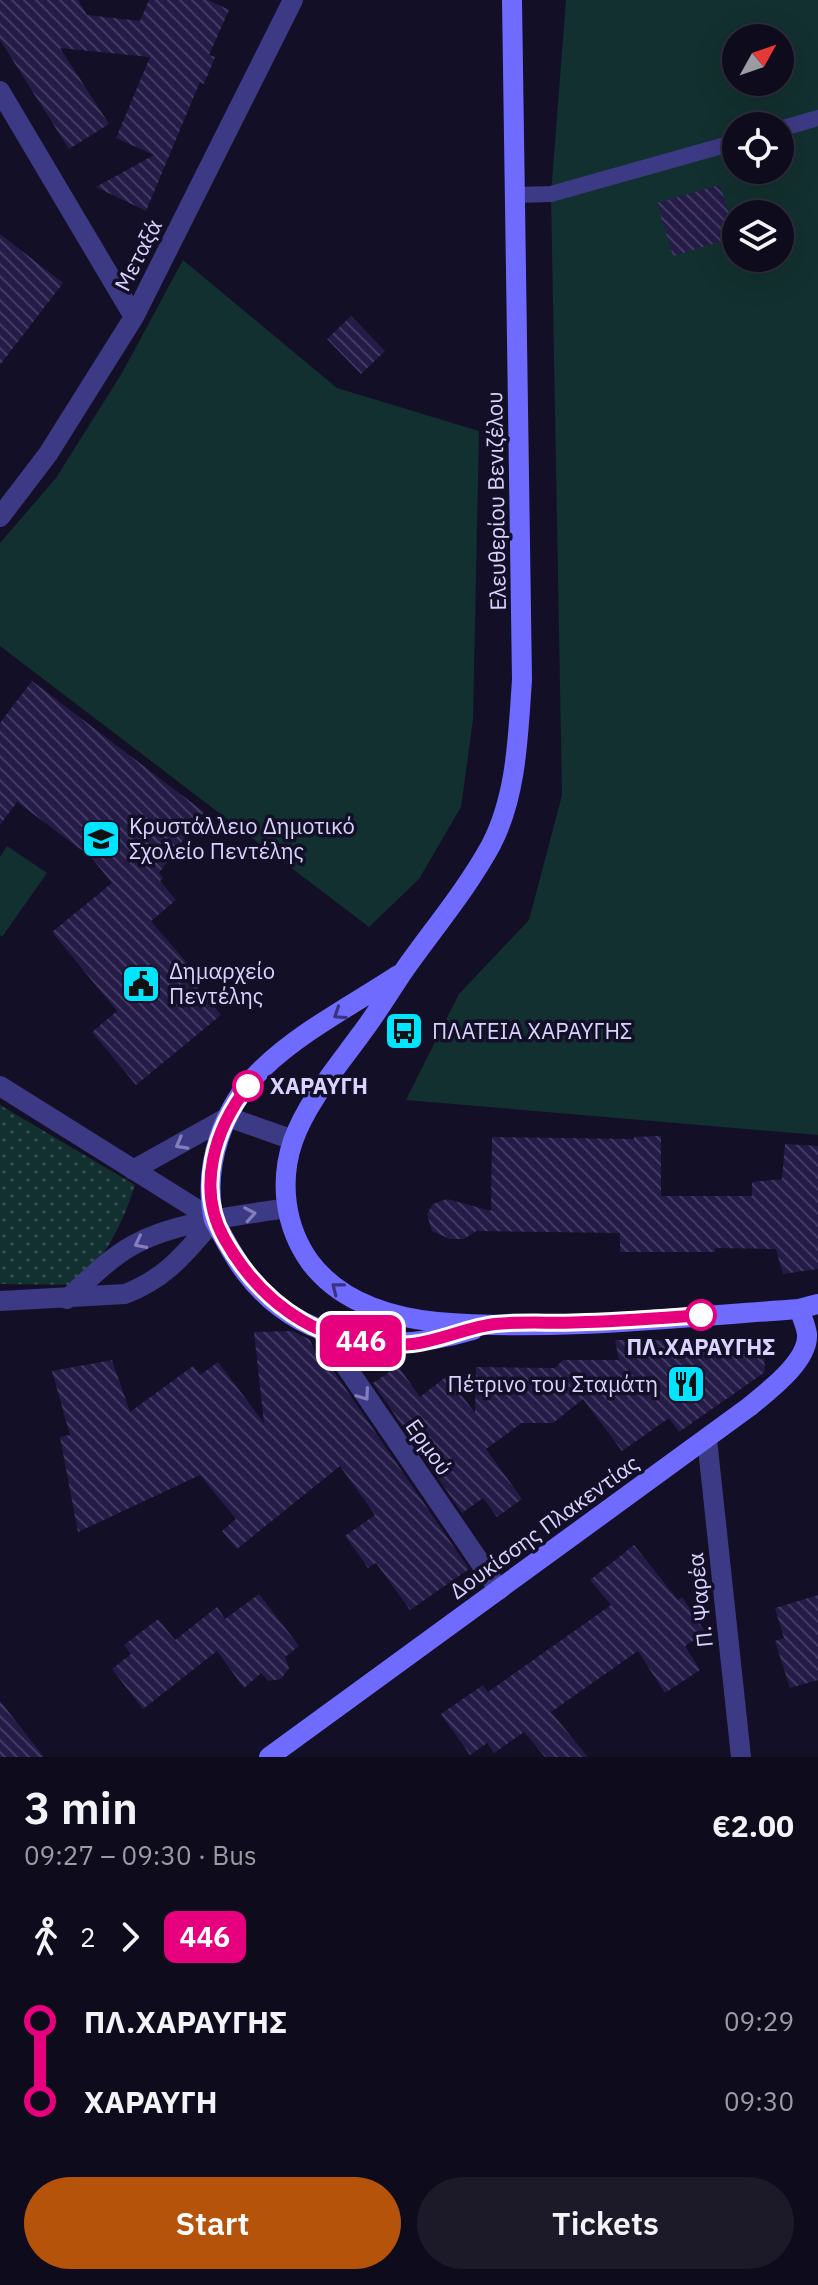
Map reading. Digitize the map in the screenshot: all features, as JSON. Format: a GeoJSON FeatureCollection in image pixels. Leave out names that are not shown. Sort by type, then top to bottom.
{"type":"FeatureCollection","features":[{"type":"Feature","properties":{"kind":"main road","name":"Ελευθερίου Βενιζέλου"},"geometry":{"type":"LineString","coordinates":[[492,1324],[435,1322],[372,1308],[332,1286],[303,1252],[293,1231],[287,1208],[286,1170],[293,1140],[326,1082],[456,901],[491,844],[503,817],[513,777],[522,680],[512,0]]}},
{"type":"Feature","properties":{"kind":"main road","name":"Ελευθερίου Βενιζέλου"},"geometry":{"type":"LineString","coordinates":[[404,971],[277,1056],[260,1070],[238,1098],[215,1147],[210,1187],[214,1220],[246,1274],[280,1307],[321,1330],[365,1342],[412,1344],[492,1324]]}},
{"type":"Feature","properties":{"kind":"main road"},"geometry":{"type":"LineString","coordinates":[[492,1324],[586,1322],[809,1307]]}},
{"type":"Feature","properties":{"kind":"main road","name":"Δουκίσσης Πλακεντίας"},"geometry":{"type":"LineString","coordinates":[[269,1757],[707,1439],[784,1377],[799,1358],[807,1334],[809,1307]]}},
{"type":"Feature","properties":{"kind":"street","name":"Μεταξά"},"geometry":{"type":"LineString","coordinates":[[0,517],[48,454],[134,317],[293,0]]}},
{"type":"Feature","properties":{"kind":"street"},"geometry":{"type":"LineString","coordinates":[[0,91],[134,317]]}},
{"type":"Feature","properties":{"kind":"street"},"geometry":{"type":"LineString","coordinates":[[0,1086],[214,1220]]}},
{"type":"Feature","properties":{"kind":"street"},"geometry":{"type":"LineString","coordinates":[[133,1170],[228,1117],[293,1140]]}},
{"type":"Feature","properties":{"kind":"street"},"geometry":{"type":"LineString","coordinates":[[67,1299],[111,1259],[157,1234],[214,1220],[287,1208]]}},
{"type":"Feature","properties":{"kind":"street"},"geometry":{"type":"LineString","coordinates":[[0,1301],[125,1294],[158,1280],[214,1220]]}},
{"type":"Feature","properties":{"kind":"street","name":"Ερμού"},"geometry":{"type":"LineString","coordinates":[[321,1330],[499,1590]]}},
{"type":"Feature","properties":{"kind":"street","name":"Π. Ψαρέα"},"geometry":{"type":"LineString","coordinates":[[707,1439],[741,1757]]}},
{"type":"Feature","properties":{"kind":"lane"},"geometry":{"type":"LineString","coordinates":[[794,125],[818,118]]}},
{"type":"Feature","properties":{"kind":"lane"},"geometry":{"type":"LineString","coordinates":[[516,195],[551,194],[722,146]]}},
{"type":"Feature","properties":{"kind":"green space"},"geometry":{"type":"Polygon","coordinates":[[[566,0],[818,0],[818,1135],[406,1100],[459,994],[529,920],[562,795],[551,194],[566,0]]]}},
{"type":"Feature","properties":{"kind":"green space"},"geometry":{"type":"Polygon","coordinates":[[[183,260],[337,388],[479,431],[473,720],[461,807],[419,879],[369,927],[0,646],[0,543],[56,478],[122,373],[183,260]]]}},
{"type":"Feature","properties":{"kind":"green space"},"geometry":{"type":"Polygon","coordinates":[[[7,846],[47,873],[2,937],[0,857],[7,846]]]}},
{"type":"Feature","properties":{"kind":"green space"},"geometry":{"type":"Polygon","coordinates":[[[0,1105],[135,1185],[112,1238],[78,1285],[0,1284],[0,1105]]]}},
{"type":"Feature","properties":{"kind":"building"},"geometry":{"type":"Polygon","coordinates":[[[0,0],[78,0],[87,15],[140,21],[149,0],[208,0],[229,10],[209,55],[215,57],[204,84],[200,82],[146,211],[96,187],[154,155],[116,138],[150,57],[60,48],[109,124],[69,149],[0,40],[0,0]]]}},
{"type":"Feature","properties":{"kind":"building"},"geometry":{"type":"Polygon","coordinates":[[[720,185],[725,200],[722,200],[722,241],[673,256],[657,203],[720,185]]]}},
{"type":"Feature","properties":{"kind":"building"},"geometry":{"type":"Polygon","coordinates":[[[0,234],[63,283],[0,365],[0,234]]]}},
{"type":"Feature","properties":{"kind":"building"},"geometry":{"type":"Polygon","coordinates":[[[351,316],[385,351],[361,374],[327,339],[351,316]]]}},
{"type":"Feature","properties":{"kind":"building","name":"Κρυστάλλειο Δημοτικό Σχολείο Πεντέλης"},"geometry":{"type":"Polygon","coordinates":[[[32,681],[204,812],[159,873],[163,878],[160,881],[176,900],[151,921],[193,970],[187,975],[221,1015],[136,1085],[92,1032],[117,1011],[52,932],[112,883],[91,857],[17,802],[0,825],[0,723],[32,681]]]}},
{"type":"Feature","properties":{"kind":"building"},"geometry":{"type":"Polygon","coordinates":[[[661,1136],[661,1196],[752,1196],[752,1182],[782,1179],[785,1144],[818,1146],[818,1269],[783,1274],[776,1249],[620,1252],[620,1233],[476,1231],[464,1239],[450,1239],[432,1231],[427,1214],[433,1204],[447,1199],[491,1211],[492,1137],[634,1139],[661,1136]]]}},
{"type":"Feature","properties":{"kind":"building"},"geometry":{"type":"Polygon","coordinates":[[[293,1331],[310,1340],[319,1361],[328,1363],[469,1569],[410,1610],[376,1563],[368,1568],[345,1536],[375,1515],[340,1466],[237,1549],[222,1531],[236,1519],[200,1475],[78,1532],[60,1437],[70,1435],[52,1371],[112,1360],[130,1412],[193,1366],[200,1375],[218,1362],[264,1423],[254,1332],[293,1331]]]}},
{"type":"Feature","properties":{"kind":"building"},"geometry":{"type":"Polygon","coordinates":[[[615,1340],[763,1341],[765,1372],[679,1432],[669,1418],[622,1451],[583,1399],[553,1423],[522,1423],[486,1449],[522,1499],[497,1517],[483,1498],[462,1513],[373,1383],[398,1366],[420,1397],[447,1376],[475,1413],[476,1367],[555,1368],[563,1360],[619,1360],[615,1340]]]}},
{"type":"Feature","properties":{"kind":"building"},"geometry":{"type":"Polygon","coordinates":[[[634,1545],[678,1600],[682,1597],[706,1633],[685,1646],[700,1670],[665,1693],[638,1651],[551,1712],[588,1757],[545,1757],[524,1732],[494,1753],[487,1743],[470,1755],[441,1714],[483,1685],[488,1692],[611,1605],[590,1580],[634,1545]]]}},
{"type":"Feature","properties":{"kind":"building"},"geometry":{"type":"Polygon","coordinates":[[[259,1594],[299,1646],[285,1657],[289,1668],[281,1679],[268,1681],[261,1673],[244,1688],[217,1651],[143,1709],[112,1669],[131,1654],[124,1645],[158,1619],[175,1640],[217,1607],[225,1619],[259,1594]]]}},
{"type":"Feature","properties":{"kind":"building"},"geometry":{"type":"Polygon","coordinates":[[[818,1595],[818,1680],[790,1688],[775,1641],[784,1638],[775,1608],[818,1595]]]}},
{"type":"Feature","properties":{"kind":"building"},"geometry":{"type":"Polygon","coordinates":[[[0,1701],[44,1757],[0,1757],[0,1701]]]}},
{"type":"Feature","properties":{"kind":"bus line","name":"446"},"geometry":{"type":"LineString","coordinates":[[248,1086],[238,1098],[215,1147],[210,1187],[211,1210],[246,1274],[280,1307],[301,1321],[365,1342],[412,1344],[492,1324],[701,1315]]}},
{"type":"Feature","properties":{"kind":"place","name":"Κρυστάλλειο Δημοτικό Σχολείο Πεντέλης"},"geometry":{"type":"Point","coordinates":[101,839]}},
{"type":"Feature","properties":{"kind":"place","name":"Δημαρχείο Πεντέλης"},"geometry":{"type":"Point","coordinates":[141,984]}},
{"type":"Feature","properties":{"kind":"place","name":"ΠΛΑΤΕΙΑ ΧΑΡΑΥΓΗΣ"},"geometry":{"type":"Point","coordinates":[404,1031]}},
{"type":"Feature","properties":{"kind":"place","name":"ΧΑΡΑΥΓΗ"},"geometry":{"type":"Point","coordinates":[248,1086]}},
{"type":"Feature","properties":{"kind":"place","name":"ΠΛ.ΧΑΡΑΥΓΗΣ"},"geometry":{"type":"Point","coordinates":[701,1315]}},
{"type":"Feature","properties":{"kind":"place","name":"Πέτρινο του Σταμάτη"},"geometry":{"type":"Point","coordinates":[686,1384]}}]}
